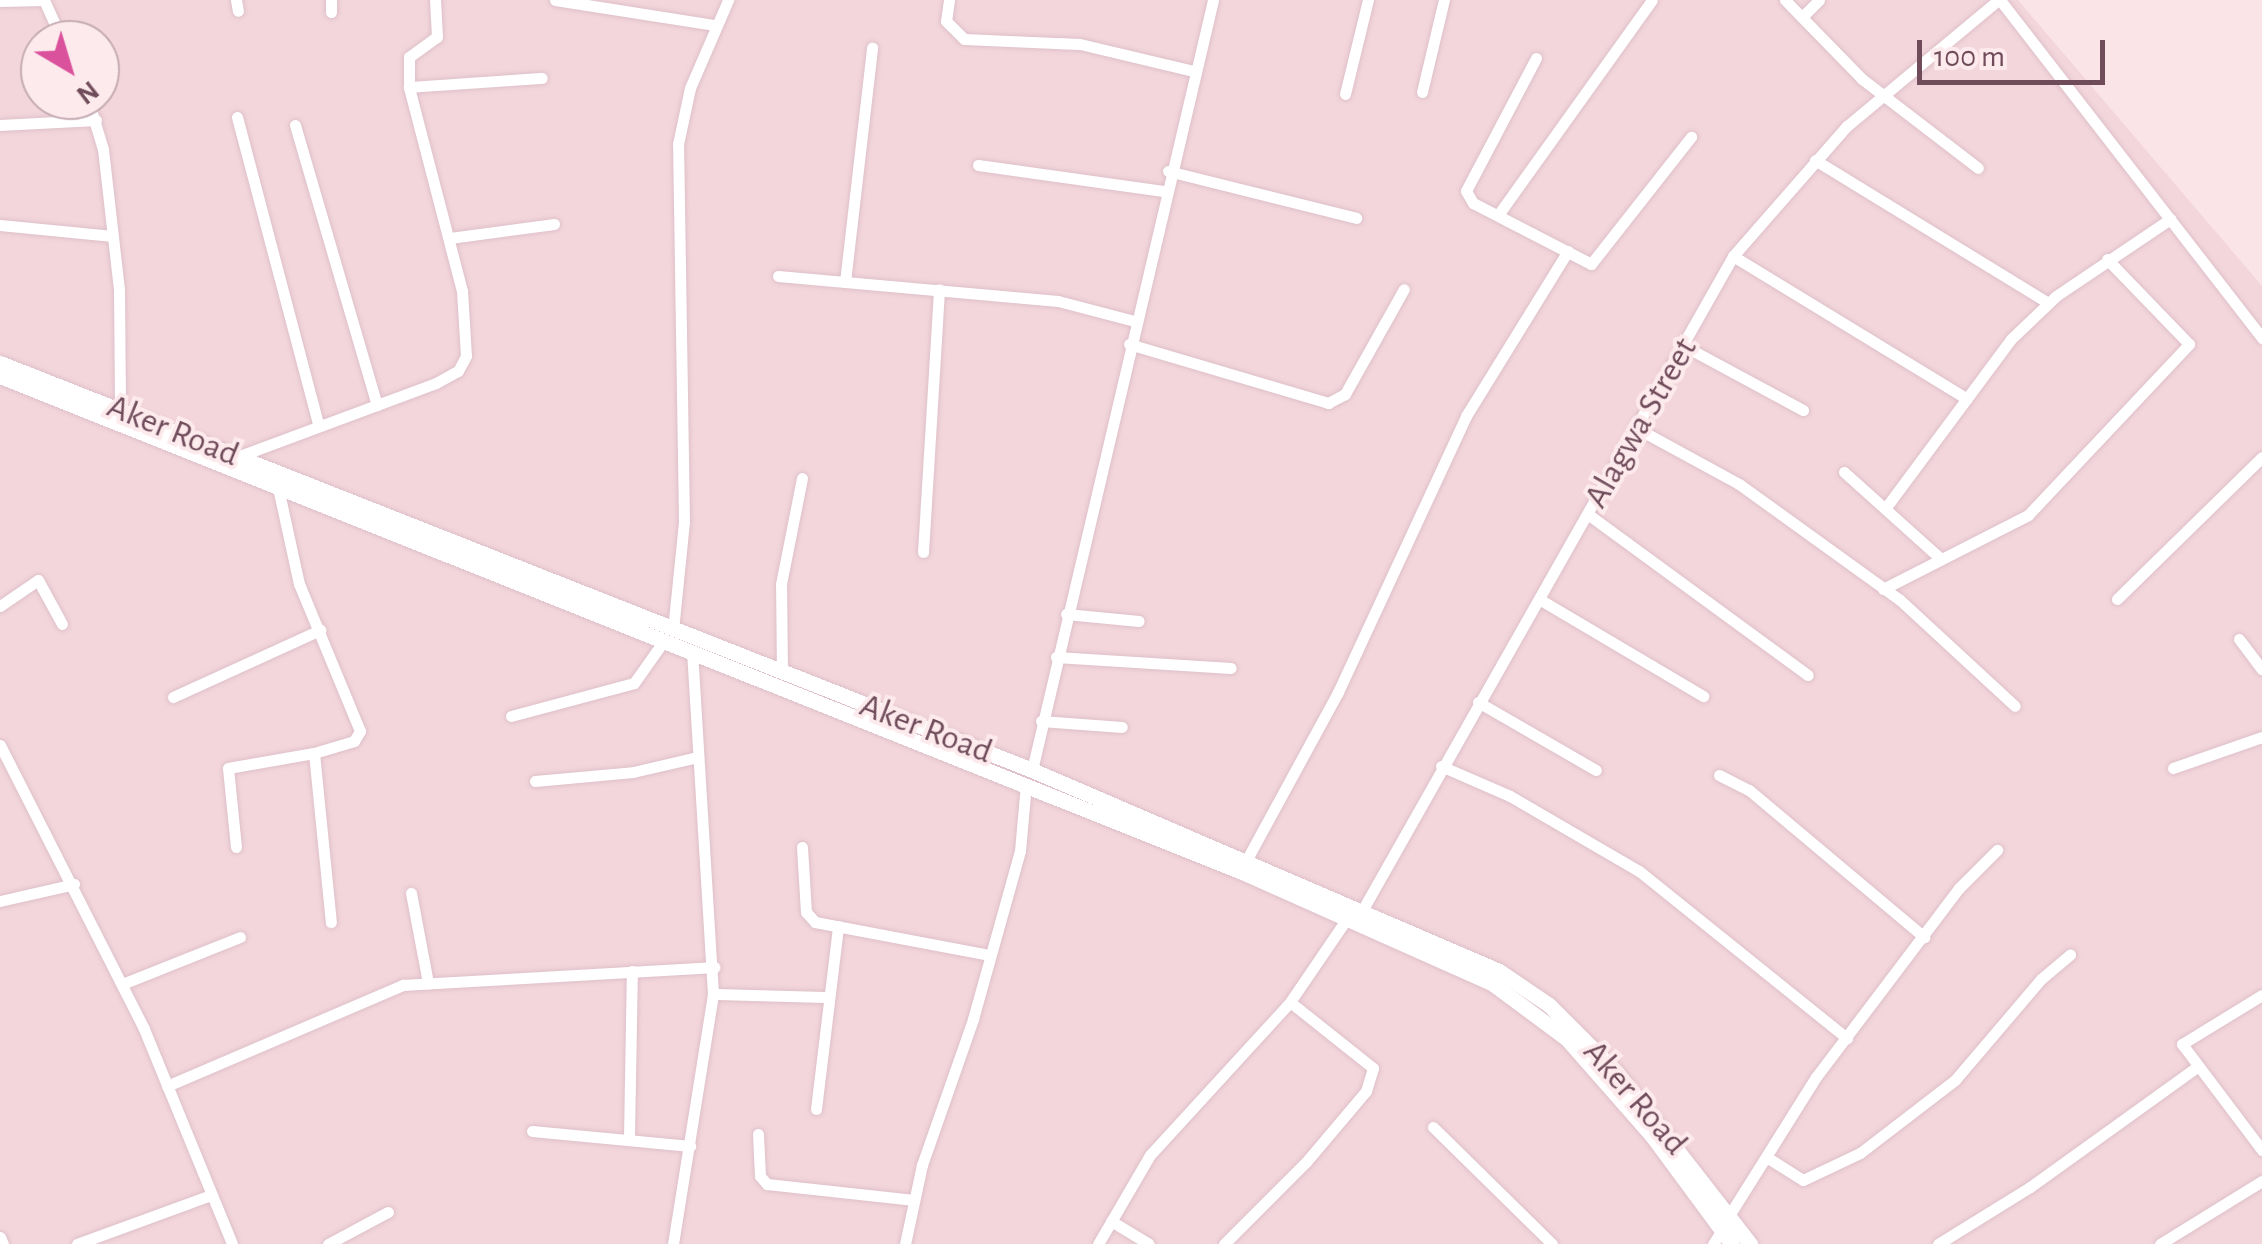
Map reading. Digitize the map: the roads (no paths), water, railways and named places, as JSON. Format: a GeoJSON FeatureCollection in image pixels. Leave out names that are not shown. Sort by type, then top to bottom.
{"type":"FeatureCollection","features":[{"type":"Feature","properties":{"kind":"street"},"geometry":{"type":"LineString","coordinates":[[0,2],[44,0]]}},
{"type":"Feature","properties":{"kind":"street"},"geometry":{"type":"LineString","coordinates":[[238,457],[447,377],[466,356],[462,292],[409,87],[409,57],[437,37],[435,0]]}},
{"type":"Feature","properties":{"kind":"street"},"geometry":{"type":"LineString","coordinates":[[555,0],[715,24]]}},
{"type":"Feature","properties":{"kind":"street"},"geometry":{"type":"LineString","coordinates":[[512,716],[634,683],[668,636],[684,522],[678,144],[715,24],[728,0]]}},
{"type":"Feature","properties":{"kind":"street"},"geometry":{"type":"LineString","coordinates":[[950,0],[946,21],[964,39],[1080,44],[1192,72]]}},
{"type":"Feature","properties":{"kind":"street"},"geometry":{"type":"LineString","coordinates":[[905,1244],[914,1200],[1020,851],[1041,721],[1168,171],[1213,0]]}},
{"type":"Feature","properties":{"kind":"street"},"geometry":{"type":"LineString","coordinates":[[1345,94],[1368,0]]}},
{"type":"Feature","properties":{"kind":"street"},"geometry":{"type":"LineString","coordinates":[[1422,92],[1444,0]]}},
{"type":"Feature","properties":{"kind":"street"},"geometry":{"type":"LineString","coordinates":[[1498,215],[1652,0]]}},
{"type":"Feature","properties":{"kind":"street"},"geometry":{"type":"LineString","coordinates":[[1785,0],[1883,94],[1978,168]]}},
{"type":"Feature","properties":{"kind":"street"},"geometry":{"type":"LineString","coordinates":[[1802,17],[1819,0]]}},
{"type":"Feature","properties":{"kind":"street"},"geometry":{"type":"LineString","coordinates":[[1999,0],[2262,338]]}},
{"type":"Feature","properties":{"kind":"street","name":"Alagwa Street"},"geometry":{"type":"LineString","coordinates":[[1098,1244],[1150,1155],[1290,1002],[1355,913],[1640,430],[1733,256],[1814,160],[1883,94],[1999,0]]}},
{"type":"Feature","properties":{"kind":"street"},"geometry":{"type":"LineString","coordinates":[[845,282],[872,48]]}},
{"type":"Feature","properties":{"kind":"street"},"geometry":{"type":"LineString","coordinates":[[1536,58],[1466,191],[1474,204],[1568,252],[1598,262],[1640,196],[1691,138]]}},
{"type":"Feature","properties":{"kind":"street"},"geometry":{"type":"LineString","coordinates":[[409,87],[542,78]]}},
{"type":"Feature","properties":{"kind":"street"},"geometry":{"type":"LineString","coordinates":[[237,117],[318,424]]}},
{"type":"Feature","properties":{"kind":"street"},"geometry":{"type":"LineString","coordinates":[[0,124],[96,120],[124,366],[120,410]]}},
{"type":"Feature","properties":{"kind":"street"},"geometry":{"type":"LineString","coordinates":[[295,125],[377,404]]}},
{"type":"Feature","properties":{"kind":"street"},"geometry":{"type":"LineString","coordinates":[[1814,160],[2048,303]]}},
{"type":"Feature","properties":{"kind":"street"},"geometry":{"type":"LineString","coordinates":[[978,165],[1164,191]]}},
{"type":"Feature","properties":{"kind":"street"},"geometry":{"type":"LineString","coordinates":[[1168,171],[1356,218]]}},
{"type":"Feature","properties":{"kind":"street"},"geometry":{"type":"LineString","coordinates":[[1887,506],[1967,399],[2048,303],[2170,219]]}},
{"type":"Feature","properties":{"kind":"street"},"geometry":{"type":"LineString","coordinates":[[450,238],[554,224]]}},
{"type":"Feature","properties":{"kind":"street"},"geometry":{"type":"LineString","coordinates":[[0,225],[112,236]]}},
{"type":"Feature","properties":{"kind":"street"},"geometry":{"type":"LineString","coordinates":[[1247,859],[1338,692],[1466,416],[1568,252]]}},
{"type":"Feature","properties":{"kind":"street"},"geometry":{"type":"LineString","coordinates":[[1733,256],[1967,399]]}},
{"type":"Feature","properties":{"kind":"street"},"geometry":{"type":"LineString","coordinates":[[1883,589],[2028,515],[2188,344],[2106,260]]}},
{"type":"Feature","properties":{"kind":"street"},"geometry":{"type":"LineString","coordinates":[[778,276],[1058,301],[1134,320]]}},
{"type":"Feature","properties":{"kind":"street"},"geometry":{"type":"LineString","coordinates":[[923,552],[939,289]]}},
{"type":"Feature","properties":{"kind":"street"},"geometry":{"type":"LineString","coordinates":[[1128,344],[1328,404],[1345,394],[1404,290]]}},
{"type":"Feature","properties":{"kind":"street"},"geometry":{"type":"LineString","coordinates":[[1686,346],[1803,410]]}},
{"type":"Feature","properties":{"kind":"street","name":"Aker Road"},"geometry":{"type":"LineString","coordinates":[[0,362],[52,390],[278,488],[595,605]]}},
{"type":"Feature","properties":{"kind":"street","name":"Aker Road"},"geometry":{"type":"LineString","coordinates":[[0,376],[120,410],[668,636],[782,673],[1499,971],[1550,1005],[1617,1073],[1750,1244]]}},
{"type":"Feature","properties":{"kind":"street"},"geometry":{"type":"LineString","coordinates":[[1640,430],[1739,484],[1883,589],[2015,706]]}},
{"type":"Feature","properties":{"kind":"street"},"geometry":{"type":"LineString","coordinates":[[2118,599],[2262,457]]}},
{"type":"Feature","properties":{"kind":"street"},"geometry":{"type":"LineString","coordinates":[[1844,472],[1887,506],[1940,558]]}},
{"type":"Feature","properties":{"kind":"street"},"geometry":{"type":"LineString","coordinates":[[782,673],[781,584],[802,478]]}},
{"type":"Feature","properties":{"kind":"street"},"geometry":{"type":"LineString","coordinates":[[236,847],[228,768],[314,752],[354,741],[360,732],[299,584],[278,488]]}},
{"type":"Feature","properties":{"kind":"street"},"geometry":{"type":"LineString","coordinates":[[1589,516],[1808,675]]}},
{"type":"Feature","properties":{"kind":"street"},"geometry":{"type":"LineString","coordinates":[[0,606],[38,580],[62,624]]}},
{"type":"Feature","properties":{"kind":"street"},"geometry":{"type":"LineString","coordinates":[[1540,599],[1704,696]]}},
{"type":"Feature","properties":{"kind":"street"},"geometry":{"type":"LineString","coordinates":[[1066,614],[1140,621]]}},
{"type":"Feature","properties":{"kind":"street"},"geometry":{"type":"LineString","coordinates":[[173,697],[320,630]]}},
{"type":"Feature","properties":{"kind":"street","name":"Aker Road"},"geometry":{"type":"LineString","coordinates":[[668,636],[692,652],[1247,859],[1494,984],[1541,1015],[1653,1137],[1718,1237],[1732,1244]]}},
{"type":"Feature","properties":{"kind":"street"},"geometry":{"type":"LineString","coordinates":[[2239,639],[2262,669]]}},
{"type":"Feature","properties":{"kind":"street"},"geometry":{"type":"LineString","coordinates":[[672,1244],[690,1146],[714,967],[692,652]]}},
{"type":"Feature","properties":{"kind":"street"},"geometry":{"type":"LineString","coordinates":[[1056,657],[1230,668]]}},
{"type":"Feature","properties":{"kind":"street"},"geometry":{"type":"LineString","coordinates":[[1478,702],[1596,770]]}},
{"type":"Feature","properties":{"kind":"street"},"geometry":{"type":"LineString","coordinates":[[1041,721],[1122,726]]}},
{"type":"Feature","properties":{"kind":"street"},"geometry":{"type":"LineString","coordinates":[[2173,768],[2262,738]]}},
{"type":"Feature","properties":{"kind":"street"},"geometry":{"type":"LineString","coordinates":[[0,744],[122,984],[232,1244]]}},
{"type":"Feature","properties":{"kind":"street"},"geometry":{"type":"LineString","coordinates":[[314,752],[331,922]]}},
{"type":"Feature","properties":{"kind":"street"},"geometry":{"type":"LineString","coordinates":[[535,780],[633,772],[698,757]]}},
{"type":"Feature","properties":{"kind":"street"},"geometry":{"type":"LineString","coordinates":[[1442,766],[1510,796],[1638,871],[1847,1038]]}},
{"type":"Feature","properties":{"kind":"street"},"geometry":{"type":"LineString","coordinates":[[1719,775],[1760,800],[1924,937]]}},
{"type":"Feature","properties":{"kind":"street"},"geometry":{"type":"LineString","coordinates":[[802,847],[808,916],[838,926],[990,955]]}},
{"type":"Feature","properties":{"kind":"street"},"geometry":{"type":"LineString","coordinates":[[1730,1214],[1847,1038],[1997,850]]}},
{"type":"Feature","properties":{"kind":"street"},"geometry":{"type":"LineString","coordinates":[[0,902],[74,884]]}},
{"type":"Feature","properties":{"kind":"street"},"geometry":{"type":"LineString","coordinates":[[411,893],[428,983]]}},
{"type":"Feature","properties":{"kind":"street"},"geometry":{"type":"LineString","coordinates":[[816,1109],[838,926]]}},
{"type":"Feature","properties":{"kind":"street"},"geometry":{"type":"LineString","coordinates":[[122,984],[240,936]]}},
{"type":"Feature","properties":{"kind":"street"},"geometry":{"type":"LineString","coordinates":[[1768,1158],[1803,1180],[1860,1153],[1955,1080],[2041,979],[2070,955]]}},
{"type":"Feature","properties":{"kind":"street"},"geometry":{"type":"LineString","coordinates":[[167,1086],[368,996],[428,983],[714,967]]}},
{"type":"Feature","properties":{"kind":"street"},"geometry":{"type":"LineString","coordinates":[[630,1137],[632,971]]}},
{"type":"Feature","properties":{"kind":"street"},"geometry":{"type":"LineString","coordinates":[[713,994],[828,998]]}},
{"type":"Feature","properties":{"kind":"street"},"geometry":{"type":"LineString","coordinates":[[2261,1147],[2197,1068],[2186,1052],[2186,1038],[2262,995]]}},
{"type":"Feature","properties":{"kind":"street"},"geometry":{"type":"LineString","coordinates":[[1224,1244],[1306,1162],[1366,1091],[1373,1068],[1290,1002]]}},
{"type":"Feature","properties":{"kind":"street"},"geometry":{"type":"LineString","coordinates":[[1938,1244],[2030,1187],[2197,1068]]}},
{"type":"Feature","properties":{"kind":"street"},"geometry":{"type":"LineString","coordinates":[[1433,1127],[1552,1244]]}},
{"type":"Feature","properties":{"kind":"street"},"geometry":{"type":"LineString","coordinates":[[532,1131],[630,1137],[690,1146]]}},
{"type":"Feature","properties":{"kind":"street"},"geometry":{"type":"LineString","coordinates":[[758,1134],[760,1176],[767,1184],[914,1200]]}},
{"type":"Feature","properties":{"kind":"street"},"geometry":{"type":"LineString","coordinates":[[2160,1244],[2262,1181]]}},
{"type":"Feature","properties":{"kind":"street"},"geometry":{"type":"LineString","coordinates":[[81,1243],[211,1195]]}},
{"type":"Feature","properties":{"kind":"street"},"geometry":{"type":"LineString","coordinates":[[328,1244],[388,1212]]}},
{"type":"Feature","properties":{"kind":"street"},"geometry":{"type":"LineString","coordinates":[[1112,1221],[1149,1244]]}},
{"type":"Feature","properties":{"kind":"street"},"geometry":{"type":"LineString","coordinates":[[0,1237],[3,1244]]}}]}
